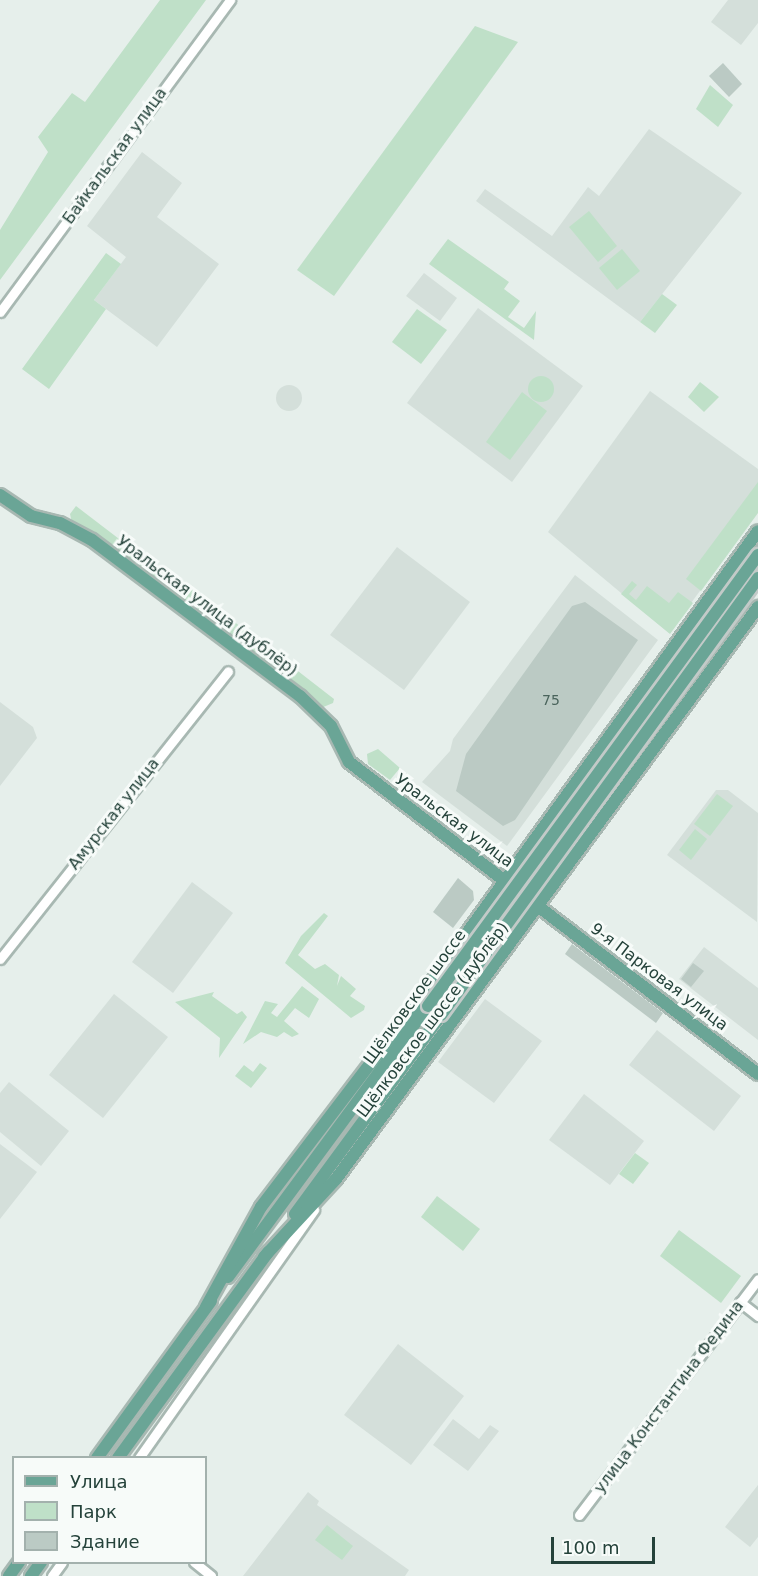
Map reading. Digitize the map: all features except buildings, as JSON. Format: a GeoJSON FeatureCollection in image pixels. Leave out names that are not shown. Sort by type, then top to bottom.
{"type":"FeatureCollection","features":[{"type":"Feature","properties":{"kind":"main road","name":"Уральская улица (дублёр)"},"geometry":{"type":"LineString","coordinates":[[0,495],[18,509],[92,540],[281,682],[331,726],[349,762]]}},
{"type":"Feature","properties":{"kind":"main road","name":"Щёлковское шоссе (дублёр)"},"geometry":{"type":"LineString","coordinates":[[206,1307],[261,1207],[542,830],[758,531]]}},
{"type":"Feature","properties":{"kind":"main road","name":"Щёлковское шоссе"},"geometry":{"type":"LineString","coordinates":[[98,1456],[758,555]]}},
{"type":"Feature","properties":{"kind":"main road","name":"Щёлковское шоссе"},"geometry":{"type":"LineString","coordinates":[[119,1456],[758,578]]}},
{"type":"Feature","properties":{"kind":"main road","name":"Щёлковское шоссе (дублёр)"},"geometry":{"type":"LineString","coordinates":[[336,1179],[539,907],[758,607]]}},
{"type":"Feature","properties":{"kind":"main road","name":"Уральская улица"},"geometry":{"type":"LineString","coordinates":[[349,762],[539,907]]}},
{"type":"Feature","properties":{"kind":"main road"},"geometry":{"type":"LineString","coordinates":[[542,830],[539,851],[549,861],[557,864],[578,854]]}},
{"type":"Feature","properties":{"kind":"main road","name":"9-я Парковая улица"},"geometry":{"type":"LineString","coordinates":[[539,907],[758,1074]]}},
{"type":"Feature","properties":{"kind":"main road"},"geometry":{"type":"LineString","coordinates":[[264,1257],[336,1179]]}},
{"type":"Feature","properties":{"kind":"main road"},"geometry":{"type":"LineString","coordinates":[[9,1576],[18,1564]]}},
{"type":"Feature","properties":{"kind":"main road"},"geometry":{"type":"LineString","coordinates":[[31,1576],[40,1564]]}},
{"type":"Feature","properties":{"kind":"street","name":"Байкальская улица"},"geometry":{"type":"LineString","coordinates":[[0,312],[230,0]]}},
{"type":"Feature","properties":{"kind":"street","name":"Амурская улица"},"geometry":{"type":"LineString","coordinates":[[0,959],[228,670]]}},
{"type":"Feature","properties":{"kind":"street","name":"Щёлковское шоссе (дублёр)"},"geometry":{"type":"LineString","coordinates":[[140,1456],[336,1179]]}},
{"type":"Feature","properties":{"kind":"street","name":"улица Константина Федина"},"geometry":{"type":"LineString","coordinates":[[579,1515],[758,1279]]}},
{"type":"Feature","properties":{"kind":"street"},"geometry":{"type":"LineString","coordinates":[[740,1302],[758,1316]]}},
{"type":"Feature","properties":{"kind":"street"},"geometry":{"type":"LineString","coordinates":[[52,1576],[61,1564]]}},
{"type":"Feature","properties":{"kind":"street"},"geometry":{"type":"LineString","coordinates":[[195,1564],[212,1576]]}},
{"type":"Feature","properties":{"kind":"shaded area"},"geometry":{"type":"Polygon","coordinates":[[[728,0],[758,0],[758,23],[741,45],[711,22],[728,0]]]}},
{"type":"Feature","properties":{"kind":"shaded area"},"geometry":{"type":"Polygon","coordinates":[[[649,129],[742,193],[640,322],[476,201],[485,189],[552,236],[588,187],[599,196],[649,129]]]}},
{"type":"Feature","properties":{"kind":"shaded area"},"geometry":{"type":"Polygon","coordinates":[[[142,152],[182,183],[157,217],[219,264],[157,347],[94,300],[126,257],[87,226],[142,152]]]}},
{"type":"Feature","properties":{"kind":"shaded area"},"geometry":{"type":"Polygon","coordinates":[[[424,273],[457,298],[440,321],[406,296],[424,273]]]}},
{"type":"Feature","properties":{"kind":"shaded area"},"geometry":{"type":"Polygon","coordinates":[[[478,308],[583,386],[512,482],[407,403],[478,308]]]}},
{"type":"Feature","properties":{"kind":"shaded area"},"geometry":{"type":"Polygon","coordinates":[[[289,385],[298,389],[302,398],[298,407],[289,411],[280,407],[276,398],[280,389],[289,385]]]}},
{"type":"Feature","properties":{"kind":"shaded area"},"geometry":{"type":"Polygon","coordinates":[[[650,391],[758,469],[758,512],[669,633],[548,532],[650,391]]]}},
{"type":"Feature","properties":{"kind":"shaded area"},"geometry":{"type":"Polygon","coordinates":[[[397,547],[470,602],[404,690],[330,635],[397,547]]]}},
{"type":"Feature","properties":{"kind":"shaded area"},"geometry":{"type":"Polygon","coordinates":[[[575,575],[658,640],[507,846],[422,782],[450,751],[453,739],[575,575]]]}},
{"type":"Feature","properties":{"kind":"shaded area"},"geometry":{"type":"Polygon","coordinates":[[[0,702],[33,727],[37,738],[0,786],[0,702]]]}},
{"type":"Feature","properties":{"kind":"shaded area"},"geometry":{"type":"Polygon","coordinates":[[[716,790],[728,790],[758,813],[757,922],[667,855],[716,790]]]}},
{"type":"Feature","properties":{"kind":"shaded area"},"geometry":{"type":"Polygon","coordinates":[[[192,882],[233,913],[173,993],[132,962],[192,882]]]}},
{"type":"Feature","properties":{"kind":"shaded area"},"geometry":{"type":"Polygon","coordinates":[[[704,947],[758,988],[758,1040],[679,979],[704,947]]]}},
{"type":"Feature","properties":{"kind":"shaded area"},"geometry":{"type":"Polygon","coordinates":[[[114,994],[168,1037],[103,1118],[49,1075],[114,994]]]}},
{"type":"Feature","properties":{"kind":"shaded area"},"geometry":{"type":"Polygon","coordinates":[[[485,999],[542,1041],[494,1103],[438,1062],[485,999]]]}},
{"type":"Feature","properties":{"kind":"shaded area"},"geometry":{"type":"Polygon","coordinates":[[[657,1030],[741,1096],[714,1131],[629,1065],[657,1030]]]}},
{"type":"Feature","properties":{"kind":"shaded area"},"geometry":{"type":"Polygon","coordinates":[[[9,1082],[69,1131],[41,1166],[0,1132],[0,1093],[9,1082]]]}},
{"type":"Feature","properties":{"kind":"shaded area"},"geometry":{"type":"Polygon","coordinates":[[[584,1094],[644,1141],[610,1185],[549,1140],[584,1094]]]}},
{"type":"Feature","properties":{"kind":"shaded area"},"geometry":{"type":"Polygon","coordinates":[[[0,1144],[37,1172],[0,1219],[0,1144]]]}},
{"type":"Feature","properties":{"kind":"shaded area"},"geometry":{"type":"Polygon","coordinates":[[[398,1344],[464,1396],[411,1465],[344,1415],[398,1344]]]}},
{"type":"Feature","properties":{"kind":"shaded area"},"geometry":{"type":"Polygon","coordinates":[[[453,1419],[479,1439],[490,1425],[499,1431],[468,1471],[433,1445],[453,1419]]]}},
{"type":"Feature","properties":{"kind":"shaded area"},"geometry":{"type":"Polygon","coordinates":[[[758,1485],[758,1537],[750,1547],[725,1527],[758,1485]]]}},
{"type":"Feature","properties":{"kind":"shaded area"},"geometry":{"type":"Polygon","coordinates":[[[308,1492],[319,1501],[317,1505],[409,1570],[405,1576],[243,1576],[308,1492]]]}},
{"type":"Feature","properties":{"kind":"green space"},"geometry":{"type":"Polygon","coordinates":[[[160,0],[206,0],[0,280],[0,230],[48,152],[38,137],[72,93],[85,102],[160,0]]]}},
{"type":"Feature","properties":{"kind":"green space"},"geometry":{"type":"Polygon","coordinates":[[[475,26],[518,42],[334,296],[297,270],[475,26]]]}},
{"type":"Feature","properties":{"kind":"green space"},"geometry":{"type":"Polygon","coordinates":[[[710,85],[733,105],[718,127],[696,109],[710,85]]]}},
{"type":"Feature","properties":{"kind":"green space"},"geometry":{"type":"Polygon","coordinates":[[[589,211],[617,246],[598,262],[569,227],[589,211]]]}},
{"type":"Feature","properties":{"kind":"green space"},"geometry":{"type":"Polygon","coordinates":[[[448,239],[509,282],[504,289],[520,301],[508,317],[524,328],[536,311],[534,340],[429,264],[448,239]]]}},
{"type":"Feature","properties":{"kind":"green space"},"geometry":{"type":"Polygon","coordinates":[[[622,249],[640,271],[617,290],[599,268],[622,249]]]}},
{"type":"Feature","properties":{"kind":"green space"},"geometry":{"type":"Polygon","coordinates":[[[106,253],[121,264],[94,300],[106,309],[49,389],[22,369],[106,253]]]}},
{"type":"Feature","properties":{"kind":"green space"},"geometry":{"type":"Polygon","coordinates":[[[662,294],[677,305],[655,333],[640,322],[662,294]]]}},
{"type":"Feature","properties":{"kind":"green space"},"geometry":{"type":"Polygon","coordinates":[[[417,309],[447,330],[421,364],[392,342],[417,309]]]}},
{"type":"Feature","properties":{"kind":"green space"},"geometry":{"type":"Polygon","coordinates":[[[541,376],[550,380],[554,389],[550,398],[541,402],[532,398],[528,389],[532,380],[541,376]]]}},
{"type":"Feature","properties":{"kind":"green space"},"geometry":{"type":"Polygon","coordinates":[[[700,382],[719,397],[704,412],[688,397],[700,382]]]}},
{"type":"Feature","properties":{"kind":"green space"},"geometry":{"type":"Polygon","coordinates":[[[522,392],[547,411],[510,460],[486,442],[522,392]]]}},
{"type":"Feature","properties":{"kind":"green space"},"geometry":{"type":"Polygon","coordinates":[[[758,482],[758,513],[701,591],[686,579],[758,482]]]}},
{"type":"Feature","properties":{"kind":"green space"},"geometry":{"type":"Polygon","coordinates":[[[76,506],[178,584],[174,591],[72,523],[70,514],[76,506]]]}},
{"type":"Feature","properties":{"kind":"green space"},"geometry":{"type":"Polygon","coordinates":[[[632,581],[637,585],[629,594],[636,600],[647,586],[669,603],[678,592],[693,603],[670,634],[621,594],[632,581]]]}},
{"type":"Feature","properties":{"kind":"green space"},"geometry":{"type":"Polygon","coordinates":[[[188,586],[334,699],[333,703],[321,708],[181,602],[179,592],[188,586]]]}},
{"type":"Feature","properties":{"kind":"green space"},"geometry":{"type":"Polygon","coordinates":[[[378,749],[400,768],[390,780],[368,764],[367,754],[378,749]]]}},
{"type":"Feature","properties":{"kind":"green space"},"geometry":{"type":"Polygon","coordinates":[[[717,794],[733,806],[710,836],[694,824],[717,794]]]}},
{"type":"Feature","properties":{"kind":"green space"},"geometry":{"type":"Polygon","coordinates":[[[695,829],[707,839],[691,860],[679,850],[695,829]]]}},
{"type":"Feature","properties":{"kind":"green space"},"geometry":{"type":"Polygon","coordinates":[[[324,913],[328,916],[298,955],[315,969],[325,964],[339,975],[337,986],[341,976],[356,989],[350,996],[365,1006],[364,1010],[351,1018],[285,963],[301,936],[324,913]]]}},
{"type":"Feature","properties":{"kind":"green space"},"geometry":{"type":"Polygon","coordinates":[[[302,986],[319,999],[309,1018],[295,1008],[284,1021],[299,1034],[292,1037],[284,1032],[277,1037],[261,1032],[243,1044],[265,1001],[278,1004],[271,1013],[277,1017],[302,986]]]}},
{"type":"Feature","properties":{"kind":"green space"},"geometry":{"type":"Polygon","coordinates":[[[214,992],[212,996],[237,1014],[242,1011],[247,1017],[219,1058],[220,1038],[175,1002],[214,992]]]}},
{"type":"Feature","properties":{"kind":"green space"},"geometry":{"type":"Polygon","coordinates":[[[260,1063],[267,1068],[251,1088],[235,1076],[244,1065],[253,1072],[260,1063]]]}},
{"type":"Feature","properties":{"kind":"green space"},"geometry":{"type":"Polygon","coordinates":[[[635,1153],[649,1163],[633,1184],[619,1174],[635,1153]]]}},
{"type":"Feature","properties":{"kind":"green space"},"geometry":{"type":"Polygon","coordinates":[[[437,1196],[480,1229],[463,1251],[421,1217],[437,1196]]]}},
{"type":"Feature","properties":{"kind":"green space"},"geometry":{"type":"Polygon","coordinates":[[[679,1230],[741,1276],[721,1303],[660,1256],[679,1230]]]}},
{"type":"Feature","properties":{"kind":"green space"},"geometry":{"type":"Polygon","coordinates":[[[327,1525],[353,1546],[342,1560],[315,1540],[327,1525]]]}}]}
